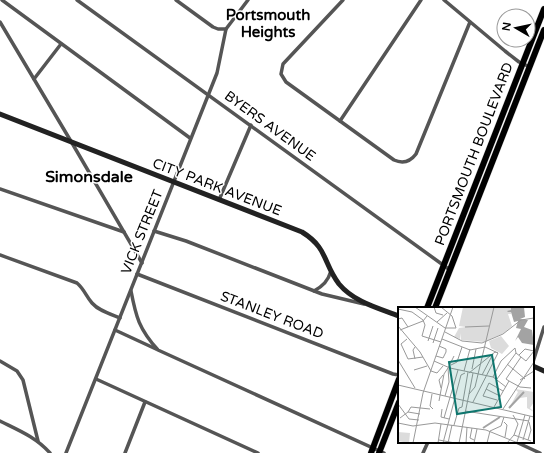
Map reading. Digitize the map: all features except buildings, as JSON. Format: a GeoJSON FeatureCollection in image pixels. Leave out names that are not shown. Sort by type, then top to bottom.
{"type":"FeatureCollection","features":[{"type":"Feature","properties":{"kind":"main road","name":"PORTSMOUTH BOULEVARD"},"geometry":{"type":"LineString","coordinates":[[427,307],[544,9]]}},
{"type":"Feature","properties":{"kind":"main road","name":"PORTSMOUTH BOULEVARD"},"geometry":{"type":"LineString","coordinates":[[435,307],[544,30]]}},
{"type":"Feature","properties":{"kind":"main road"},"geometry":{"type":"LineString","coordinates":[[372,450],[398,382]]}},
{"type":"Feature","properties":{"kind":"main road"},"geometry":{"type":"LineString","coordinates":[[381,452],[398,405]]}},
{"type":"Feature","properties":{"kind":"street"},"geometry":{"type":"LineString","coordinates":[[2,0],[190,138]]}},
{"type":"Feature","properties":{"kind":"street","name":"BYERS AVENUE"},"geometry":{"type":"LineString","coordinates":[[77,0],[450,270]]}},
{"type":"Feature","properties":{"kind":"street"},"geometry":{"type":"LineString","coordinates":[[176,0],[213,27],[218,29],[226,29]]}},
{"type":"Feature","properties":{"kind":"street","name":"VICK STREET"},"geometry":{"type":"LineString","coordinates":[[66,453],[208,95],[220,63],[226,29],[248,0]]}},
{"type":"Feature","properties":{"kind":"street"},"geometry":{"type":"LineString","coordinates":[[343,0],[283,64],[281,74],[286,82],[396,161],[405,162],[410,160],[416,154],[470,22]]}},
{"type":"Feature","properties":{"kind":"street"},"geometry":{"type":"LineString","coordinates":[[340,121],[420,0]]}},
{"type":"Feature","properties":{"kind":"street"},"geometry":{"type":"LineString","coordinates":[[444,0],[505,51],[522,64],[530,67]]}},
{"type":"Feature","properties":{"kind":"street"},"geometry":{"type":"LineString","coordinates":[[0,22],[142,263]]}},
{"type":"Feature","properties":{"kind":"street"},"geometry":{"type":"LineString","coordinates":[[34,79],[61,44]]}},
{"type":"Feature","properties":{"kind":"street","name":"CITY PARK AVENUE"},"geometry":{"type":"LineString","coordinates":[[0,114],[302,232],[319,246],[331,271],[345,290],[359,300],[398,316]]}},
{"type":"Feature","properties":{"kind":"street"},"geometry":{"type":"LineString","coordinates":[[219,200],[251,125]]}},
{"type":"Feature","properties":{"kind":"street"},"geometry":{"type":"LineString","coordinates":[[0,189],[124,232]]}},
{"type":"Feature","properties":{"kind":"street"},"geometry":{"type":"LineString","coordinates":[[154,231],[186,241],[314,291],[353,302],[371,305]]}},
{"type":"Feature","properties":{"kind":"street"},"geometry":{"type":"LineString","coordinates":[[0,255],[76,283],[81,286],[89,299],[99,309],[120,318]]}},
{"type":"Feature","properties":{"kind":"street"},"geometry":{"type":"LineString","coordinates":[[314,291],[323,285],[331,271]]}},
{"type":"Feature","properties":{"kind":"street","name":"STANLEY ROAD"},"geometry":{"type":"LineString","coordinates":[[138,274],[398,375]]}},
{"type":"Feature","properties":{"kind":"street"},"geometry":{"type":"LineString","coordinates":[[131,290],[138,322],[147,338],[158,350]]}},
{"type":"Feature","properties":{"kind":"street"},"geometry":{"type":"LineString","coordinates":[[534,359],[544,327]]}},
{"type":"Feature","properties":{"kind":"street"},"geometry":{"type":"LineString","coordinates":[[115,330],[372,450],[381,452]]}},
{"type":"Feature","properties":{"kind":"street"},"geometry":{"type":"LineString","coordinates":[[0,361],[12,368],[23,380],[38,441]]}},
{"type":"Feature","properties":{"kind":"street"},"geometry":{"type":"LineString","coordinates":[[534,366],[544,371]]}},
{"type":"Feature","properties":{"kind":"street"},"geometry":{"type":"LineString","coordinates":[[96,379],[258,453]]}},
{"type":"Feature","properties":{"kind":"street"},"geometry":{"type":"LineString","coordinates":[[125,453],[145,402]]}},
{"type":"Feature","properties":{"kind":"street"},"geometry":{"type":"LineString","coordinates":[[0,421],[38,441],[50,453]]}},
{"type":"Feature","properties":{"kind":"street"},"geometry":{"type":"LineString","coordinates":[[423,453],[428,443]]}},
{"type":"Feature","properties":{"kind":"street"},"geometry":{"type":"LineString","coordinates":[[518,443],[540,453]]}},
{"type":"Feature","properties":{"kind":"district","name":"Portsmouth Heights"},"geometry":{"type":"Point","coordinates":[268,24]}},
{"type":"Feature","properties":{"kind":"district","name":"Simonsdale"},"geometry":{"type":"Point","coordinates":[89,177]}}]}
